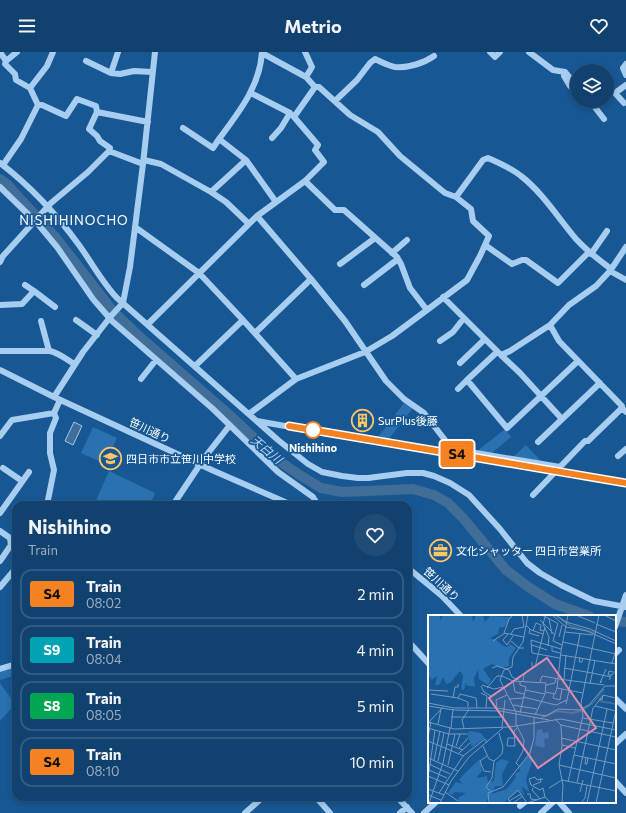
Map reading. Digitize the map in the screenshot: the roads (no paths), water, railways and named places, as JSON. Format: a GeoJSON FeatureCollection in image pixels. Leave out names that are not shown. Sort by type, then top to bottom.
{"type":"FeatureCollection","features":[{"type":"Feature","properties":{"kind":"street"},"geometry":{"type":"LineString","coordinates":[[0,52],[6,61],[5,64],[15,74],[16,80],[30,88],[38,105]]}},
{"type":"Feature","properties":{"kind":"street"},"geometry":{"type":"LineString","coordinates":[[6,61],[18,52]]}},
{"type":"Feature","properties":{"kind":"street"},"geometry":{"type":"LineString","coordinates":[[30,88],[47,66],[53,52]]}},
{"type":"Feature","properties":{"kind":"street"},"geometry":{"type":"LineString","coordinates":[[111,73],[118,52]]}},
{"type":"Feature","properties":{"kind":"street"},"geometry":{"type":"LineString","coordinates":[[54,397],[74,364],[110,317],[124,303],[144,162],[155,52]]}},
{"type":"Feature","properties":{"kind":"street"},"geometry":{"type":"LineString","coordinates":[[183,128],[213,148],[251,93],[257,79],[262,52],[306,77],[315,87],[319,87],[350,115],[378,132],[400,156],[445,193],[456,197],[471,209],[474,221],[489,236],[467,280],[427,310],[386,340],[365,352],[296,379],[249,414]]}},
{"type":"Feature","properties":{"kind":"street"},"geometry":{"type":"LineString","coordinates":[[305,52],[312,67],[306,77]]}},
{"type":"Feature","properties":{"kind":"street"},"geometry":{"type":"LineString","coordinates":[[490,52],[495,57],[500,52]]}},
{"type":"Feature","properties":{"kind":"street"},"geometry":{"type":"LineString","coordinates":[[529,52],[553,70],[561,71],[567,74],[570,78]]}},
{"type":"Feature","properties":{"kind":"street"},"geometry":{"type":"LineString","coordinates":[[335,101],[357,80],[375,59],[394,67],[402,67],[425,63],[434,56]]}},
{"type":"Feature","properties":{"kind":"street"},"geometry":{"type":"LineString","coordinates":[[86,61],[111,73],[120,74],[134,71],[152,72]]}},
{"type":"Feature","properties":{"kind":"street"},"geometry":{"type":"LineString","coordinates":[[626,64],[623,68],[626,75]]}},
{"type":"Feature","properties":{"kind":"street"},"geometry":{"type":"LineString","coordinates":[[561,71],[570,86]]}},
{"type":"Feature","properties":{"kind":"street"},"geometry":{"type":"LineString","coordinates":[[624,104],[615,93],[626,85]]}},
{"type":"Feature","properties":{"kind":"street"},"geometry":{"type":"LineString","coordinates":[[272,138],[315,87]]}},
{"type":"Feature","properties":{"kind":"street"},"geometry":{"type":"LineString","coordinates":[[148,324],[257,216],[305,181],[324,162],[315,150],[318,145],[292,115],[251,93]]}},
{"type":"Feature","properties":{"kind":"street"},"geometry":{"type":"LineString","coordinates":[[38,105],[42,105],[66,116],[77,99],[96,106],[97,112],[89,129],[100,141],[110,148],[109,151]]}},
{"type":"Feature","properties":{"kind":"street"},"geometry":{"type":"LineString","coordinates":[[38,105],[21,139],[2,164],[47,208],[80,246],[112,292],[278,440],[308,464],[322,472],[342,476],[368,478],[407,473],[423,473],[450,483],[469,495],[528,563],[540,573],[561,586],[594,601],[624,607]]}},
{"type":"Feature","properties":{"kind":"street"},"geometry":{"type":"LineString","coordinates":[[595,108],[604,119]]}},
{"type":"Feature","properties":{"kind":"street"},"geometry":{"type":"LineString","coordinates":[[97,112],[148,122]]}},
{"type":"Feature","properties":{"kind":"street"},"geometry":{"type":"LineString","coordinates":[[219,139],[246,160],[276,202]]}},
{"type":"Feature","properties":{"kind":"street"},"geometry":{"type":"LineString","coordinates":[[109,151],[144,162],[161,164],[226,202],[249,224]]}},
{"type":"Feature","properties":{"kind":"street"},"geometry":{"type":"LineString","coordinates":[[1,258],[51,203],[88,172],[109,151]]}},
{"type":"Feature","properties":{"kind":"street"},"geometry":{"type":"LineString","coordinates":[[456,197],[483,157],[488,158],[521,176],[548,204],[577,240],[590,253],[610,270],[626,280]]}},
{"type":"Feature","properties":{"kind":"street"},"geometry":{"type":"LineString","coordinates":[[211,192],[246,160]]}},
{"type":"Feature","properties":{"kind":"street"},"geometry":{"type":"LineString","coordinates":[[305,181],[336,210],[344,210],[398,259],[410,288],[427,310]]}},
{"type":"Feature","properties":{"kind":"street"},"geometry":{"type":"LineString","coordinates":[[0,188],[35,221],[57,247],[93,299],[136,344],[230,425],[278,472],[313,497],[316,501]]}},
{"type":"Feature","properties":{"kind":"street"},"geometry":{"type":"LineString","coordinates":[[257,216],[345,321],[386,381],[404,399],[424,413],[452,449],[560,467]]}},
{"type":"Feature","properties":{"kind":"street"},"geometry":{"type":"LineString","coordinates":[[135,227],[199,273],[296,379]]}},
{"type":"Feature","properties":{"kind":"street"},"geometry":{"type":"LineString","coordinates":[[485,245],[512,264],[526,260],[558,283],[590,253],[607,231]]}},
{"type":"Feature","properties":{"kind":"street"},"geometry":{"type":"LineString","coordinates":[[340,264],[375,238]]}},
{"type":"Feature","properties":{"kind":"street"},"geometry":{"type":"LineString","coordinates":[[392,253],[407,240]]}},
{"type":"Feature","properties":{"kind":"street"},"geometry":{"type":"LineString","coordinates":[[458,389],[499,354],[510,351],[550,325],[569,305],[596,286],[610,270],[626,247]]}},
{"type":"Feature","properties":{"kind":"street"},"geometry":{"type":"LineString","coordinates":[[364,285],[398,259]]}},
{"type":"Feature","properties":{"kind":"street"},"geometry":{"type":"LineString","coordinates":[[255,333],[311,279]]}},
{"type":"Feature","properties":{"kind":"street"},"geometry":{"type":"LineString","coordinates":[[24,285],[55,307]]}},
{"type":"Feature","properties":{"kind":"street"},"geometry":{"type":"LineString","coordinates":[[0,305],[22,304],[34,291]]}},
{"type":"Feature","properties":{"kind":"street"},"geometry":{"type":"LineString","coordinates":[[443,297],[542,396],[562,419]]}},
{"type":"Feature","properties":{"kind":"street"},"geometry":{"type":"LineString","coordinates":[[440,341],[453,332],[464,318]]}},
{"type":"Feature","properties":{"kind":"street"},"geometry":{"type":"LineString","coordinates":[[76,320],[97,335]]}},
{"type":"Feature","properties":{"kind":"street"},"geometry":{"type":"LineString","coordinates":[[195,366],[243,320]]}},
{"type":"Feature","properties":{"kind":"street"},"geometry":{"type":"LineString","coordinates":[[41,321],[49,351]]}},
{"type":"Feature","properties":{"kind":"street"},"geometry":{"type":"LineString","coordinates":[[532,495],[585,441],[588,441],[624,407],[559,341],[550,325]]}},
{"type":"Feature","properties":{"kind":"street"},"geometry":{"type":"LineString","coordinates":[[460,363],[485,339]]}},
{"type":"Feature","properties":{"kind":"street"},"geometry":{"type":"LineString","coordinates":[[0,351],[49,351],[57,353],[74,364]]}},
{"type":"Feature","properties":{"kind":"street"},"geometry":{"type":"LineString","coordinates":[[141,379],[156,360]]}},
{"type":"Feature","properties":{"kind":"street"},"geometry":{"type":"LineString","coordinates":[[467,380],[507,428],[578,361]]}},
{"type":"Feature","properties":{"kind":"street","name":"笹川通り"},"geometry":{"type":"LineString","coordinates":[[0,370],[60,400],[283,501]]}},
{"type":"Feature","properties":{"kind":"street"},"geometry":{"type":"LineString","coordinates":[[538,442],[600,383]]}},
{"type":"Feature","properties":{"kind":"street"},"geometry":{"type":"LineString","coordinates":[[48,501],[54,470],[50,453],[50,433],[56,418],[54,414],[60,400]]}},
{"type":"Feature","properties":{"kind":"street"},"geometry":{"type":"LineString","coordinates":[[0,436],[12,420],[54,414]]}},
{"type":"Feature","properties":{"kind":"street"},"geometry":{"type":"LineString","coordinates":[[256,420],[285,426]]}},
{"type":"Feature","properties":{"kind":"street"},"geometry":{"type":"LineString","coordinates":[[176,501],[205,457],[230,425]]}},
{"type":"Feature","properties":{"kind":"street"},"geometry":{"type":"LineString","coordinates":[[618,456],[626,449]]}},
{"type":"Feature","properties":{"kind":"street"},"geometry":{"type":"LineString","coordinates":[[3,468],[22,481]]}},
{"type":"Feature","properties":{"kind":"street"},"geometry":{"type":"LineString","coordinates":[[0,513],[29,472]]}},
{"type":"Feature","properties":{"kind":"street"},"geometry":{"type":"LineString","coordinates":[[0,531],[10,538],[11,545],[0,561]]}},
{"type":"Feature","properties":{"kind":"street","name":"笹川通り"},"geometry":{"type":"LineString","coordinates":[[412,571],[445,599],[460,615]]}},
{"type":"Feature","properties":{"kind":"street"},"geometry":{"type":"LineString","coordinates":[[0,587],[12,573]]}},
{"type":"Feature","properties":{"kind":"street"},"geometry":{"type":"LineString","coordinates":[[616,624],[624,607],[626,595]]}},
{"type":"Feature","properties":{"kind":"street"},"geometry":{"type":"LineString","coordinates":[[412,645],[428,663]]}},
{"type":"Feature","properties":{"kind":"street"},"geometry":{"type":"LineString","coordinates":[[0,669],[12,665]]}},
{"type":"Feature","properties":{"kind":"street"},"geometry":{"type":"LineString","coordinates":[[616,699],[626,709]]}},
{"type":"Feature","properties":{"kind":"street"},"geometry":{"type":"LineString","coordinates":[[616,743],[626,734]]}},
{"type":"Feature","properties":{"kind":"street"},"geometry":{"type":"LineString","coordinates":[[616,782],[626,793]]}},
{"type":"Feature","properties":{"kind":"street"},"geometry":{"type":"LineString","coordinates":[[245,813],[258,801]]}},
{"type":"Feature","properties":{"kind":"street"},"geometry":{"type":"LineString","coordinates":[[320,801],[330,813]]}},
{"type":"Feature","properties":{"kind":"street"},"geometry":{"type":"LineString","coordinates":[[401,801],[412,813]]}},
{"type":"Feature","properties":{"kind":"street"},"geometry":{"type":"LineString","coordinates":[[424,813],[435,803]]}},
{"type":"Feature","properties":{"kind":"street"},"geometry":{"type":"LineString","coordinates":[[541,813],[552,803]]}},
{"type":"Feature","properties":{"kind":"street"},"geometry":{"type":"LineString","coordinates":[[560,803],[569,813]]}},
{"type":"Feature","properties":{"kind":"street"},"geometry":{"type":"LineString","coordinates":[[400,813],[407,807]]}},
{"type":"Feature","properties":{"kind":"waterway","name":"天白川"},"geometry":{"type":"LineString","coordinates":[[0,179],[7,184],[56,238],[113,311],[139,336],[234,419],[275,458],[321,488],[342,492],[413,489],[434,495],[448,503],[463,518],[506,570],[555,604],[586,615]]}},
{"type":"Feature","properties":{"kind":"waterway","name":"天白川"},"geometry":{"type":"LineString","coordinates":[[616,621],[626,622]]}},
{"type":"Feature","properties":{"kind":"railway"},"geometry":{"type":"LineString","coordinates":[[289,426],[626,483]]}},
{"type":"Feature","properties":{"kind":"train","name":"S4"},"geometry":{"type":"LineString","coordinates":[[289,426],[626,483]]}},
{"type":"Feature","properties":{"kind":"place","name":"SurPlus後藤"},"geometry":{"type":"Point","coordinates":[362,420]}},
{"type":"Feature","properties":{"kind":"place","name":"Nishihino"},"geometry":{"type":"Point","coordinates":[313,430]}},
{"type":"Feature","properties":{"kind":"place","name":"四日市市立笹川中学校"},"geometry":{"type":"Point","coordinates":[111,458]}},
{"type":"Feature","properties":{"kind":"place","name":"文化シャッター 四日市営業所"},"geometry":{"type":"Point","coordinates":[440,550]}},
{"type":"Feature","properties":{"kind":"district","name":"NISHIHINOCHO"},"geometry":{"type":"Point","coordinates":[74,220]}}]}
